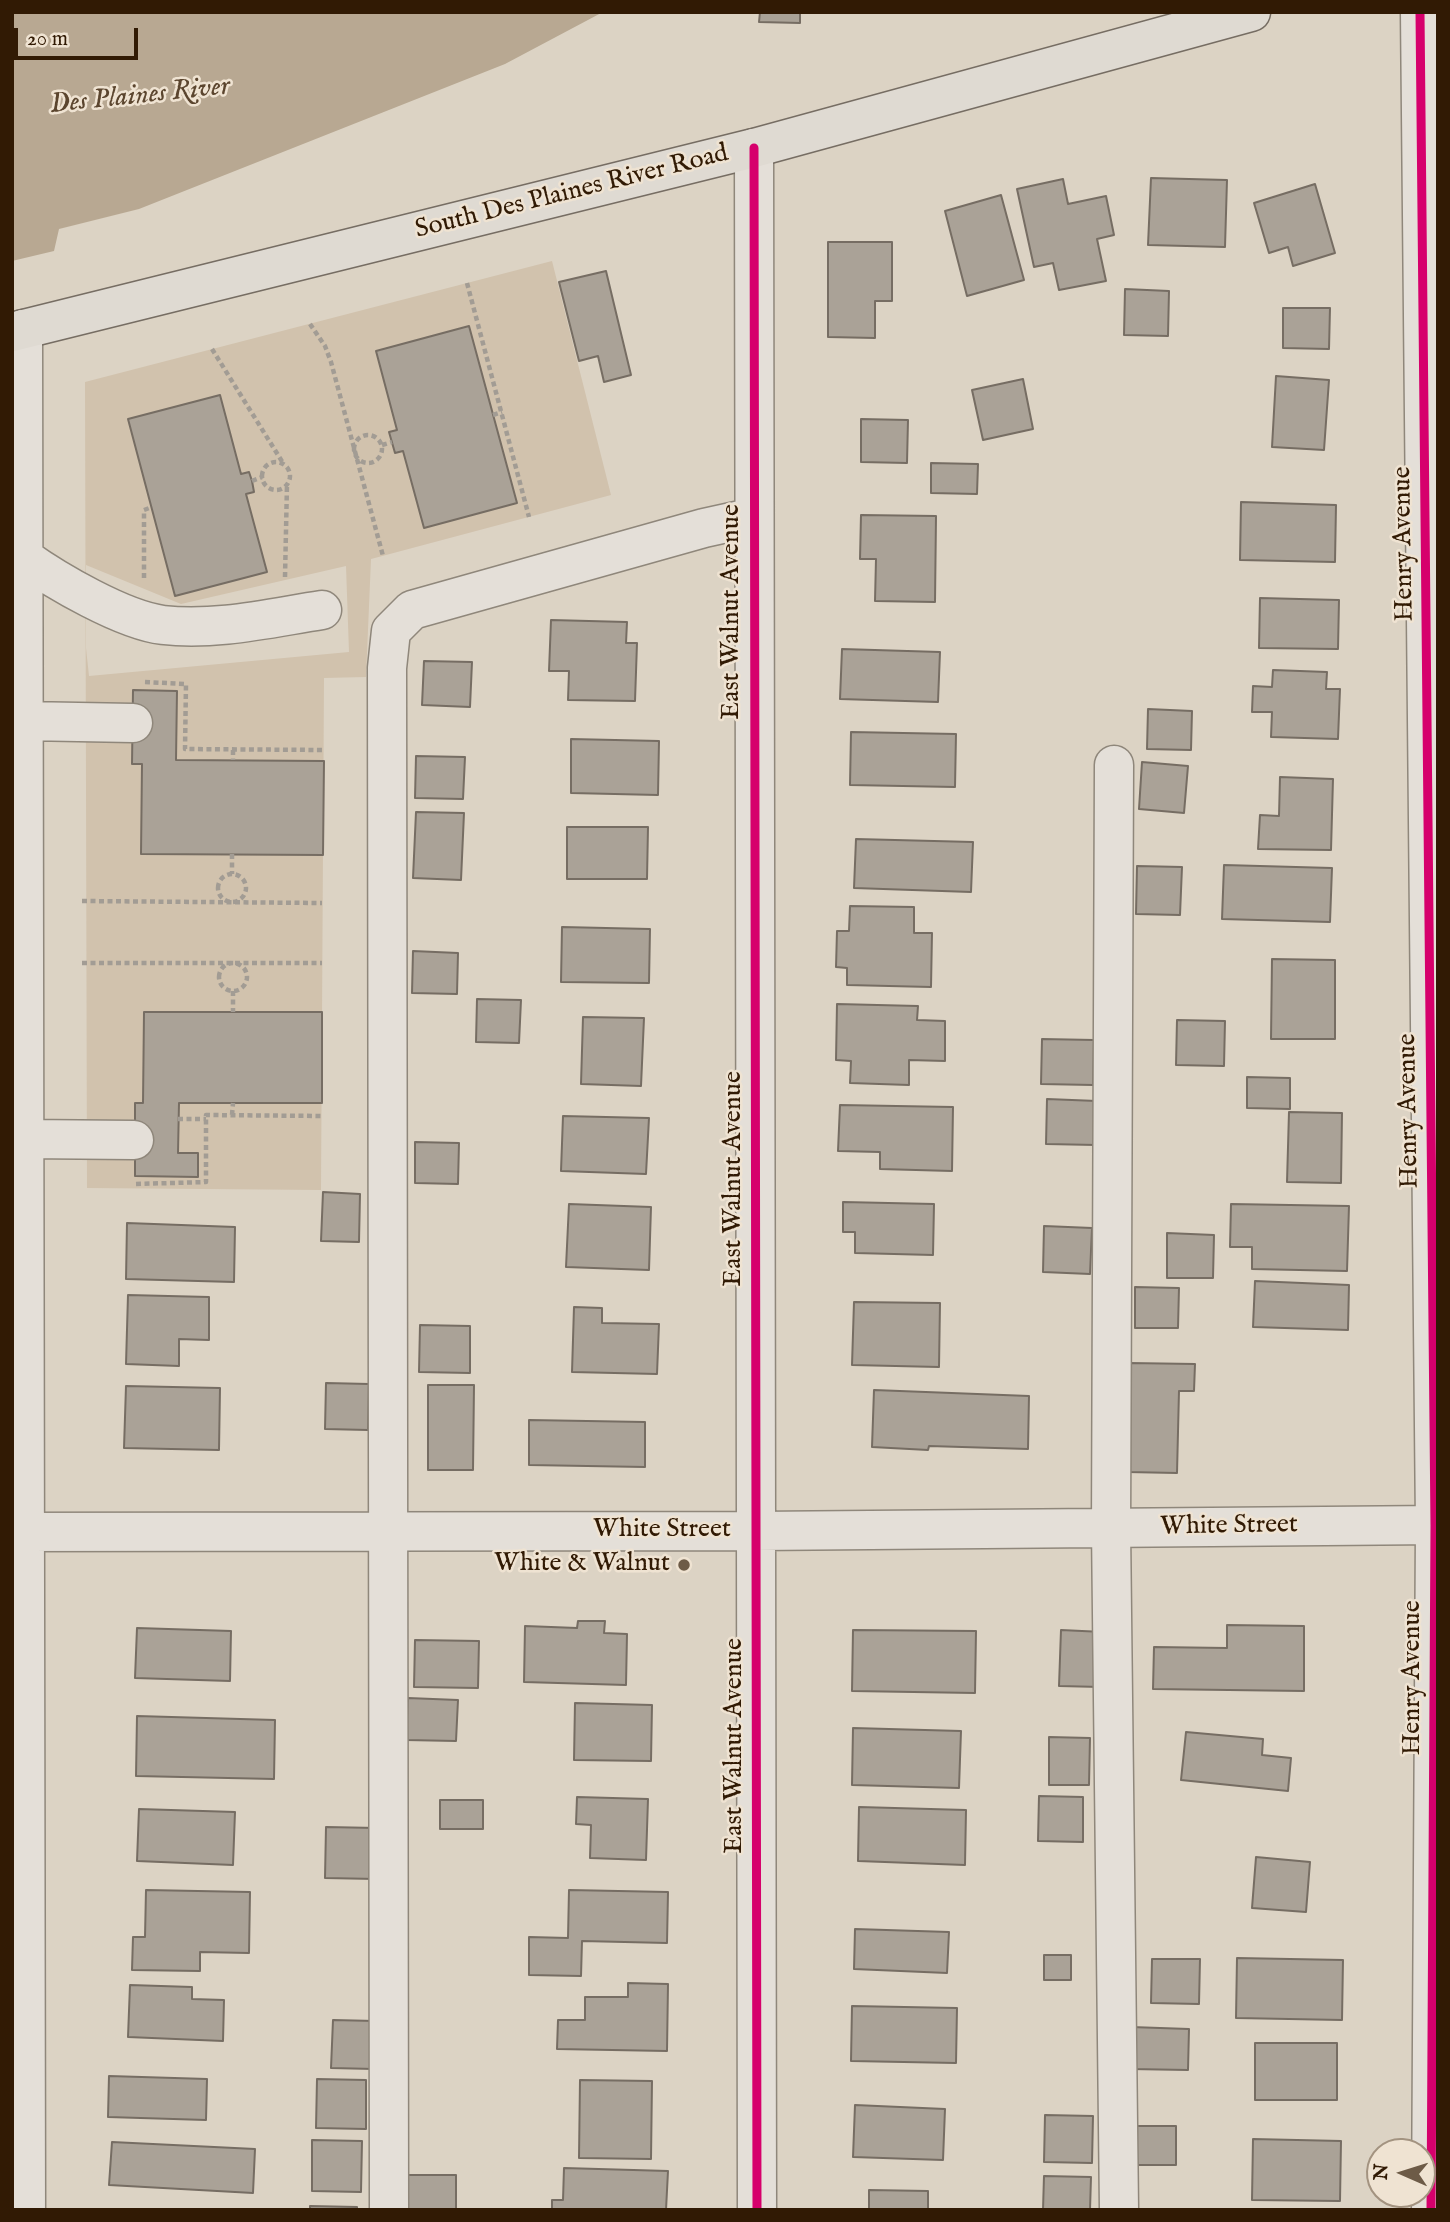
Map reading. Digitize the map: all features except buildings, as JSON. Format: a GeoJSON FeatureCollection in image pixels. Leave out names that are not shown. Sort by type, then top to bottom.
{"type":"FeatureCollection","features":[{"type":"Feature","properties":{"kind":"main road","name":"South Des Plaines River Road"},"geometry":{"type":"LineString","coordinates":[[18,330],[754,148],[1251,12]]}},
{"type":"Feature","properties":{"kind":"street","name":"Henry Avenue"},"geometry":{"type":"LineString","coordinates":[[1420,12],[1431,296],[1437,1525],[1431,2210]]}},
{"type":"Feature","properties":{"kind":"street","name":"East Walnut Avenue"},"geometry":{"type":"LineString","coordinates":[[754,148],[757,2210]]}},
{"type":"Feature","properties":{"kind":"street"},"geometry":{"type":"LineString","coordinates":[[18,330],[24,558],[18,645],[18,723],[25,1139],[19,1532],[26,2210]]}},
{"type":"Feature","properties":{"kind":"street"},"geometry":{"type":"LineString","coordinates":[[389,2210],[387,668],[391,631],[412,610],[705,528],[754,517]]}},
{"type":"Feature","properties":{"kind":"street"},"geometry":{"type":"LineString","coordinates":[[24,558],[49,576],[112,609],[161,625],[224,625],[323,610]]}},
{"type":"Feature","properties":{"kind":"street"},"geometry":{"type":"LineString","coordinates":[[18,723],[118,723]]}},
{"type":"Feature","properties":{"kind":"street"},"geometry":{"type":"LineString","coordinates":[[1114,765],[1111,1528],[1119,2210]]}},
{"type":"Feature","properties":{"kind":"street"},"geometry":{"type":"LineString","coordinates":[[25,1139],[120,1140]]}},
{"type":"Feature","properties":{"kind":"street","name":"White Street"},"geometry":{"type":"LineString","coordinates":[[19,1532],[757,1531],[1437,1525]]}},
{"type":"Feature","properties":{"kind":"path"},"geometry":{"type":"LineString","coordinates":[[467,283],[529,517]]}},
{"type":"Feature","properties":{"kind":"path"},"geometry":{"type":"LineString","coordinates":[[310,324],[331,362],[383,556]]}},
{"type":"Feature","properties":{"kind":"path"},"geometry":{"type":"LineString","coordinates":[[212,349],[289,470],[285,580]]}},
{"type":"Feature","properties":{"kind":"path"},"geometry":{"type":"LineString","coordinates":[[493,415],[502,412]]}},
{"type":"Feature","properties":{"kind":"path"},"geometry":{"type":"LineString","coordinates":[[361,436],[375,436],[382,445],[380,457],[373,462],[364,462],[354,452],[355,444],[361,436]]}},
{"type":"Feature","properties":{"kind":"path"},"geometry":{"type":"LineString","coordinates":[[382,445],[392,442]]}},
{"type":"Feature","properties":{"kind":"path"},"geometry":{"type":"LineString","coordinates":[[283,463],[266,465],[262,477],[265,485],[273,489],[281,489],[288,484]]}},
{"type":"Feature","properties":{"kind":"path"},"geometry":{"type":"LineString","coordinates":[[252,481],[262,477]]}},
{"type":"Feature","properties":{"kind":"path"},"geometry":{"type":"LineString","coordinates":[[138,618],[144,589],[144,510],[152,507]]}},
{"type":"Feature","properties":{"kind":"path"},"geometry":{"type":"LineString","coordinates":[[118,723],[126,684],[186,684],[185,749],[324,750]]}},
{"type":"Feature","properties":{"kind":"path"},"geometry":{"type":"LineString","coordinates":[[233,750],[233,760]]}},
{"type":"Feature","properties":{"kind":"path"},"geometry":{"type":"LineString","coordinates":[[232,854],[232,874]]}},
{"type":"Feature","properties":{"kind":"path"},"geometry":{"type":"LineString","coordinates":[[227,901],[219,892],[219,884],[224,876],[232,874],[240,877],[246,884],[246,892],[237,902]]}},
{"type":"Feature","properties":{"kind":"path"},"geometry":{"type":"LineString","coordinates":[[82,901],[323,903]]}},
{"type":"Feature","properties":{"kind":"path"},"geometry":{"type":"LineString","coordinates":[[82,963],[322,963]]}},
{"type":"Feature","properties":{"kind":"path"},"geometry":{"type":"LineString","coordinates":[[234,963],[245,967],[248,976],[242,988],[233,990],[222,985],[219,976],[223,967],[234,963]]}},
{"type":"Feature","properties":{"kind":"path"},"geometry":{"type":"LineString","coordinates":[[233,990],[233,1012]]}},
{"type":"Feature","properties":{"kind":"path"},"geometry":{"type":"LineString","coordinates":[[232,1115],[233,1103]]}},
{"type":"Feature","properties":{"kind":"path"},"geometry":{"type":"LineString","coordinates":[[120,1140],[129,1184],[206,1182],[206,1115],[322,1116]]}},
{"type":"Feature","properties":{"kind":"path"},"geometry":{"type":"LineString","coordinates":[[178,1119],[206,1119]]}},
{"type":"Feature","properties":{"kind":"shaded area"},"geometry":{"type":"Polygon","coordinates":[[[552,261],[611,495],[371,559],[366,677],[324,678],[321,1190],[87,1188],[85,382],[552,261]],[[86,565],[86,648],[89,676],[349,652],[346,566],[181,604],[86,565]]]}},
{"type":"Feature","properties":{"kind":"water","name":"Des Plaines River"},"geometry":{"type":"Polygon","coordinates":[[[12,12],[603,12],[505,64],[139,209],[59,229],[54,251],[12,261],[12,12]]]}},
{"type":"Feature","properties":{"kind":"cycle path"},"geometry":{"type":"LineString","coordinates":[[1420,12],[1435,1525],[1431,2210]]}},
{"type":"Feature","properties":{"kind":"cycle path"},"geometry":{"type":"LineString","coordinates":[[754,148],[757,2210]]}},
{"type":"Feature","properties":{"kind":"place","name":"White & Walnut"},"geometry":{"type":"Point","coordinates":[684,1565]}}]}
